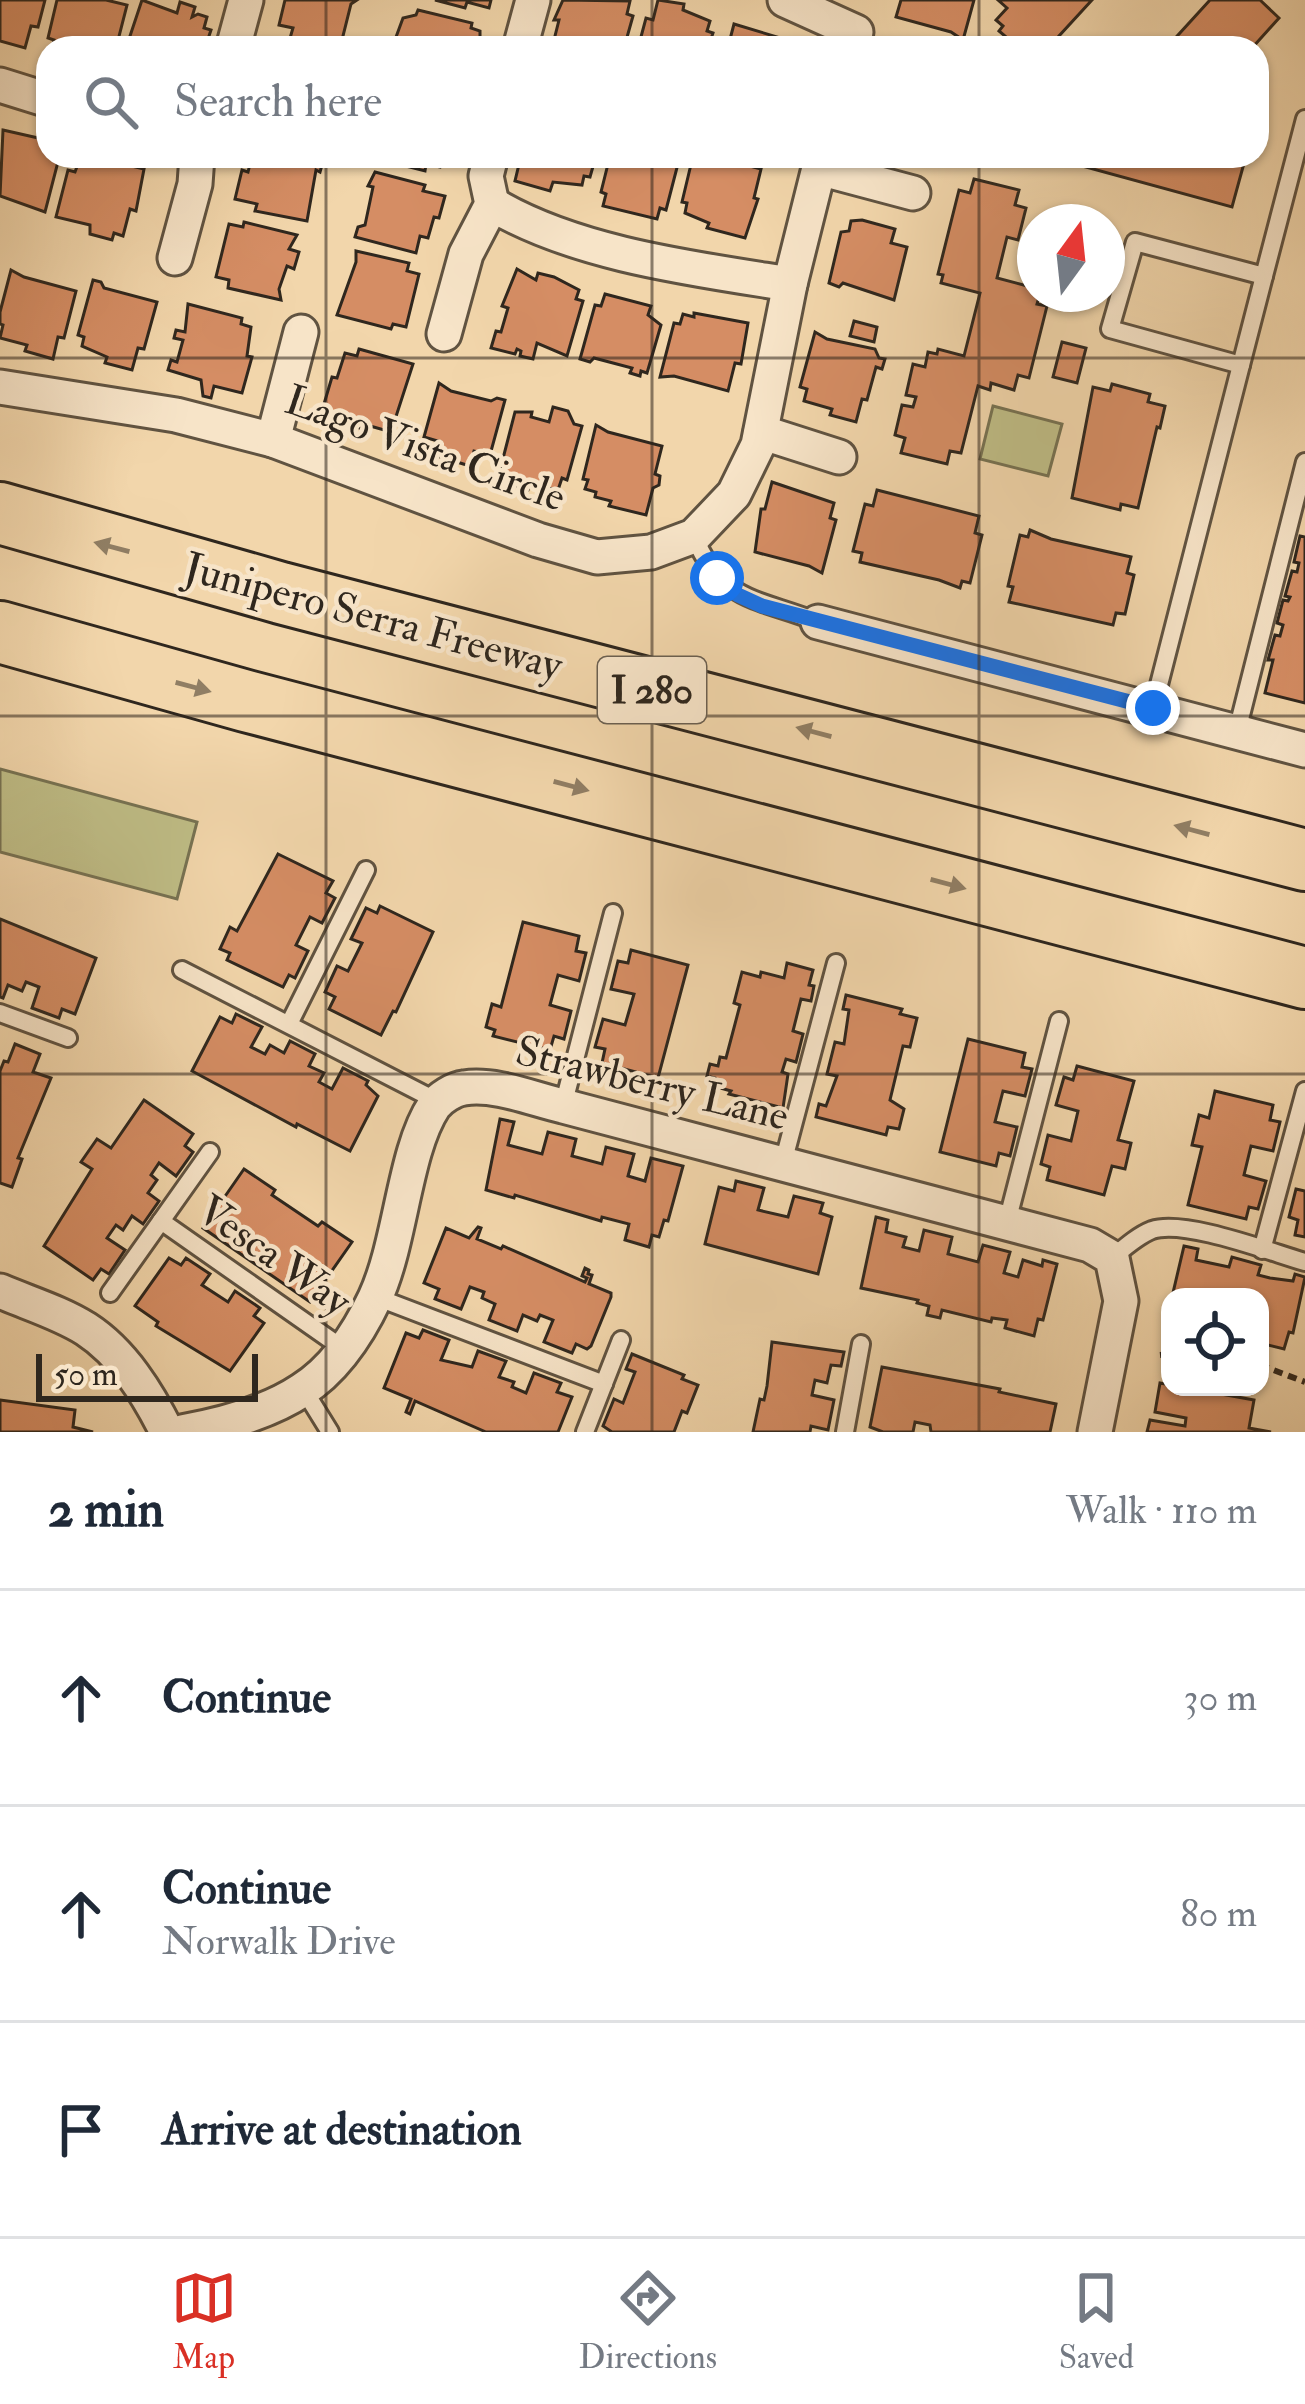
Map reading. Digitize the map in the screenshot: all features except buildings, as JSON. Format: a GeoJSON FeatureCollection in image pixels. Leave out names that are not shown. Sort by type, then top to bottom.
{"type":"FeatureCollection","features":[{"type":"Feature","properties":{"kind":"highway","name":"Junipero Serra Freeway"},"geometry":{"type":"LineString","coordinates":[[0,513],[280,593],[1305,860]]}},
{"type":"Feature","properties":{"kind":"highway"},"geometry":{"type":"LineString","coordinates":[[0,632],[246,701],[1305,978]]}},
{"type":"Feature","properties":{"kind":"street"},"geometry":{"type":"LineString","coordinates":[[236,36],[245,0]]}},
{"type":"Feature","properties":{"kind":"street"},"geometry":{"type":"LineString","coordinates":[[523,36],[532,0]]}},
{"type":"Feature","properties":{"kind":"street"},"geometry":{"type":"LineString","coordinates":[[785,0],[858,27]]}},
{"type":"Feature","properties":{"kind":"street"},"geometry":{"type":"LineString","coordinates":[[0,85],[36,96]]}},
{"type":"Feature","properties":{"kind":"street"},"geometry":{"type":"LineString","coordinates":[[175,258],[196,168]]}},
{"type":"Feature","properties":{"kind":"street"},"geometry":{"type":"LineString","coordinates":[[444,334],[466,254],[492,204],[488,168]]}},
{"type":"Feature","properties":{"kind":"street"},"geometry":{"type":"LineString","coordinates":[[694,536],[734,494],[761,432],[790,284],[819,168]]}},
{"type":"Feature","properties":{"kind":"street"},"geometry":{"type":"LineString","coordinates":[[839,168],[913,193]]}},
{"type":"Feature","properties":{"kind":"street"},"geometry":{"type":"LineString","coordinates":[[492,204],[524,223],[584,242],[711,272],[790,284]]}},
{"type":"Feature","properties":{"kind":"street"},"geometry":{"type":"LineString","coordinates":[[273,440],[301,332]]}},
{"type":"Feature","properties":{"kind":"street","name":"Lago Vista Circle"},"geometry":{"type":"LineString","coordinates":[[0,388],[176,415],[273,440],[538,541],[597,557],[651,552],[694,536]]}},
{"type":"Feature","properties":{"kind":"street"},"geometry":{"type":"LineString","coordinates":[[761,432],[839,458]]}},
{"type":"Feature","properties":{"kind":"street"},"geometry":{"type":"LineString","coordinates":[[818,622],[1305,750]]}},
{"type":"Feature","properties":{"kind":"street","name":"Strawberry Lane"},"geometry":{"type":"LineString","coordinates":[[437,1101],[463,1088],[478,1088],[563,1106],[1007,1222],[1090,1245],[1112,1258]]}},
{"type":"Feature","properties":{"kind":"street"},"geometry":{"type":"LineString","coordinates":[[182,1432],[267,1407],[304,1390],[345,1350],[376,1297],[424,1124],[437,1101]]}},
{"type":"Feature","properties":{"kind":"street"},"geometry":{"type":"LineString","coordinates":[[1095,1432],[1121,1300],[1112,1258]]}},
{"type":"Feature","properties":{"kind":"street"},"geometry":{"type":"LineString","coordinates":[[0,1292],[86,1330],[121,1360],[151,1400],[167,1432]]}},
{"type":"Feature","properties":{"kind":"lane"},"geometry":{"type":"LineString","coordinates":[[1153,708],[1305,119]]}},
{"type":"Feature","properties":{"kind":"lane"},"geometry":{"type":"LineString","coordinates":[[1241,365],[1110,329],[1135,242],[1264,276]]}},
{"type":"Feature","properties":{"kind":"lane"},"geometry":{"type":"LineString","coordinates":[[1237,730],[1305,462]]}},
{"type":"Feature","properties":{"kind":"lane"},"geometry":{"type":"LineString","coordinates":[[694,536],[717,578],[738,595],[818,622]]}},
{"type":"Feature","properties":{"kind":"lane"},"geometry":{"type":"LineString","coordinates":[[290,1024],[366,870]]}},
{"type":"Feature","properties":{"kind":"lane"},"geometry":{"type":"LineString","coordinates":[[563,1106],[613,913]]}},
{"type":"Feature","properties":{"kind":"lane"},"geometry":{"type":"LineString","coordinates":[[783,1163],[836,963]]}},
{"type":"Feature","properties":{"kind":"lane"},"geometry":{"type":"LineString","coordinates":[[182,970],[437,1101]]}},
{"type":"Feature","properties":{"kind":"lane"},"geometry":{"type":"LineString","coordinates":[[0,1013],[68,1038]]}},
{"type":"Feature","properties":{"kind":"lane"},"geometry":{"type":"LineString","coordinates":[[1007,1222],[1059,1021]]}},
{"type":"Feature","properties":{"kind":"lane"},"geometry":{"type":"LineString","coordinates":[[1262,1250],[1305,1091]]}},
{"type":"Feature","properties":{"kind":"lane","name":"Vesca Way"},"geometry":{"type":"LineString","coordinates":[[110,1293],[210,1152]]}},
{"type":"Feature","properties":{"kind":"lane","name":"Vesca Way"},"geometry":{"type":"LineString","coordinates":[[161,1221],[345,1350]]}},
{"type":"Feature","properties":{"kind":"lane"},"geometry":{"type":"LineString","coordinates":[[1112,1258],[1155,1229],[1180,1228],[1305,1262]]}},
{"type":"Feature","properties":{"kind":"lane"},"geometry":{"type":"LineString","coordinates":[[376,1297],[604,1384]]}},
{"type":"Feature","properties":{"kind":"lane"},"geometry":{"type":"LineString","coordinates":[[584,1432],[621,1340]]}},
{"type":"Feature","properties":{"kind":"lane"},"geometry":{"type":"LineString","coordinates":[[844,1432],[861,1344]]}},
{"type":"Feature","properties":{"kind":"lane"},"geometry":{"type":"LineString","coordinates":[[304,1390],[330,1432]]}},
{"type":"Feature","properties":{"kind":"path"},"geometry":{"type":"LineString","coordinates":[[1269,1368],[1305,1382]]}},
{"type":"Feature","properties":{"kind":"shaded area"},"geometry":{"type":"Polygon","coordinates":[[[993,406],[1062,424],[1048,476],[980,459],[993,406]]]}},
{"type":"Feature","properties":{"kind":"shaded area"},"geometry":{"type":"Polygon","coordinates":[[[0,769],[197,822],[177,899],[0,852],[0,769]]]}},
{"type":"Feature","properties":{"kind":"route"},"geometry":{"type":"LineString","coordinates":[[717,578],[762,606],[1153,708]]}}]}
